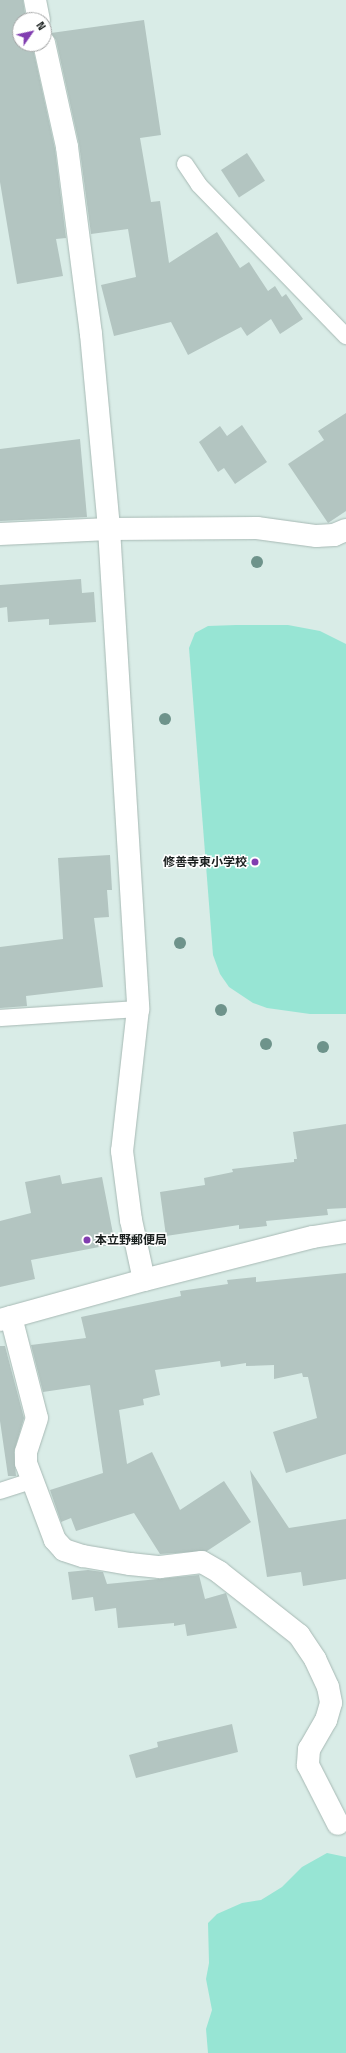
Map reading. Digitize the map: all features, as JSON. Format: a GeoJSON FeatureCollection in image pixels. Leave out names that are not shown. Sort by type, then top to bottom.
{"type":"FeatureCollection","features":[{"type":"Feature","properties":{"kind":"street"},"geometry":{"type":"LineString","coordinates":[[35,0],[37,12]]}},
{"type":"Feature","properties":{"kind":"street"},"geometry":{"type":"LineString","coordinates":[[46,52],[67,147],[91,334],[109,529],[138,1009],[122,1151],[131,1220],[144,1280]]}},
{"type":"Feature","properties":{"kind":"street"},"geometry":{"type":"LineString","coordinates":[[0,534],[109,529],[257,528],[316,536],[334,535],[346,530]]}},
{"type":"Feature","properties":{"kind":"street"},"geometry":{"type":"LineString","coordinates":[[338,1824],[308,1765],[309,1749],[326,1720],[331,1703],[328,1687],[315,1659],[299,1635],[219,1572],[202,1562],[160,1567],[83,1556],[64,1550],[54,1540],[31,1481],[26,1463],[26,1452],[37,1418],[6,1319],[144,1280],[313,1237],[346,1232]]}},
{"type":"Feature","properties":{"kind":"lane"},"geometry":{"type":"LineString","coordinates":[[185,164],[199,185],[346,336]]}},
{"type":"Feature","properties":{"kind":"lane"},"geometry":{"type":"LineString","coordinates":[[0,1018],[138,1009]]}},
{"type":"Feature","properties":{"kind":"lane"},"geometry":{"type":"LineString","coordinates":[[0,1491],[31,1481]]}},
{"type":"Feature","properties":{"kind":"green space"},"geometry":{"type":"Polygon","coordinates":[[[288,625],[320,631],[346,644],[346,1014],[310,1014],[267,1008],[253,1003],[229,987],[220,974],[213,955],[189,648],[195,633],[208,626],[288,625]]]}},
{"type":"Feature","properties":{"kind":"green space"},"geometry":{"type":"Polygon","coordinates":[[[327,1853],[346,1857],[346,2053],[208,2053],[206,2029],[212,2010],[206,1979],[209,1963],[208,1923],[217,1914],[242,1903],[261,1900],[282,1887],[302,1867],[327,1853]]]}},
{"type":"Feature","properties":{"kind":"building"},"geometry":{"type":"Polygon","coordinates":[[[0,0],[23,0],[25,12],[12,12],[12,52],[34,52],[55,149],[66,238],[56,239],[63,276],[17,284],[0,182],[0,0]]]}},
{"type":"Feature","properties":{"kind":"building"},"geometry":{"type":"Polygon","coordinates":[[[144,20],[161,135],[140,138],[151,202],[160,201],[169,263],[217,232],[240,268],[249,262],[268,291],[275,286],[282,297],[286,294],[303,319],[280,334],[271,319],[247,336],[241,327],[188,355],[171,322],[114,336],[101,285],[136,277],[128,229],[91,234],[79,144],[56,40],[52,33],[144,20]]]}},
{"type":"Feature","properties":{"kind":"building"},"geometry":{"type":"Polygon","coordinates":[[[247,153],[265,181],[239,198],[221,170],[247,153]]]}},
{"type":"Feature","properties":{"kind":"building"},"geometry":{"type":"Polygon","coordinates":[[[346,413],[346,511],[328,523],[288,464],[324,440],[318,431],[346,413]]]}},
{"type":"Feature","properties":{"kind":"building"},"geometry":{"type":"Polygon","coordinates":[[[242,425],[267,462],[235,484],[224,468],[218,472],[199,442],[220,426],[227,436],[242,425]]]}},
{"type":"Feature","properties":{"kind":"building"},"geometry":{"type":"Polygon","coordinates":[[[80,439],[87,517],[0,521],[0,449],[80,439]]]}},
{"type":"Feature","properties":{"kind":"building"},"geometry":{"type":"Polygon","coordinates":[[[81,579],[82,593],[94,592],[96,622],[49,625],[49,619],[8,622],[7,607],[0,608],[0,585],[81,579]]]}},
{"type":"Feature","properties":{"kind":"building"},"geometry":{"type":"Polygon","coordinates":[[[110,855],[112,890],[107,890],[109,917],[94,918],[103,987],[26,996],[27,1006],[0,1008],[0,947],[63,939],[58,858],[110,855]]]}},
{"type":"Feature","properties":{"kind":"building"},"geometry":{"type":"Polygon","coordinates":[[[346,1124],[346,1208],[327,1209],[328,1215],[266,1221],[267,1226],[239,1229],[239,1225],[166,1236],[160,1192],[205,1185],[204,1178],[233,1172],[232,1169],[294,1162],[294,1159],[297,1159],[293,1132],[346,1124]]]}},
{"type":"Feature","properties":{"kind":"building"},"geometry":{"type":"Polygon","coordinates":[[[60,1175],[62,1184],[102,1177],[115,1244],[31,1260],[35,1279],[0,1287],[0,1221],[31,1213],[25,1182],[60,1175]]]}},
{"type":"Feature","properties":{"kind":"building"},"geometry":{"type":"Polygon","coordinates":[[[346,1273],[346,1454],[286,1473],[273,1432],[317,1418],[308,1377],[303,1377],[302,1373],[274,1379],[274,1365],[246,1366],[246,1363],[221,1367],[220,1361],[155,1370],[160,1395],[143,1399],[144,1405],[119,1410],[127,1464],[152,1452],[180,1510],[224,1481],[251,1522],[207,1551],[160,1554],[134,1513],[76,1531],[71,1518],[61,1522],[50,1490],[103,1473],[90,1385],[43,1392],[31,1345],[86,1338],[81,1317],[181,1296],[180,1291],[228,1284],[227,1280],[256,1277],[256,1282],[346,1273]]]}},
{"type":"Feature","properties":{"kind":"building"},"geometry":{"type":"Polygon","coordinates":[[[0,1346],[5,1346],[24,1418],[14,1452],[16,1476],[8,1476],[0,1421],[0,1346]]]}},
{"type":"Feature","properties":{"kind":"building"},"geometry":{"type":"Polygon","coordinates":[[[250,1470],[289,1528],[346,1519],[346,1579],[303,1586],[301,1572],[267,1577],[250,1470]]]}},
{"type":"Feature","properties":{"kind":"building"},"geometry":{"type":"Polygon","coordinates":[[[88,1570],[103,1572],[107,1584],[199,1575],[205,1599],[226,1593],[237,1628],[187,1636],[185,1624],[174,1626],[174,1623],[118,1628],[116,1608],[95,1611],[93,1597],[72,1600],[68,1572],[88,1570]]]}},
{"type":"Feature","properties":{"kind":"building"},"geometry":{"type":"Polygon","coordinates":[[[232,1724],[238,1752],[136,1778],[129,1755],[158,1747],[157,1742],[232,1724]]]}},
{"type":"Feature","properties":{"kind":"place","name":"修善寺東小学校"},"geometry":{"type":"Point","coordinates":[255,862]}},
{"type":"Feature","properties":{"kind":"place","name":"本立野郵便局"},"geometry":{"type":"Point","coordinates":[87,1240]}}]}
